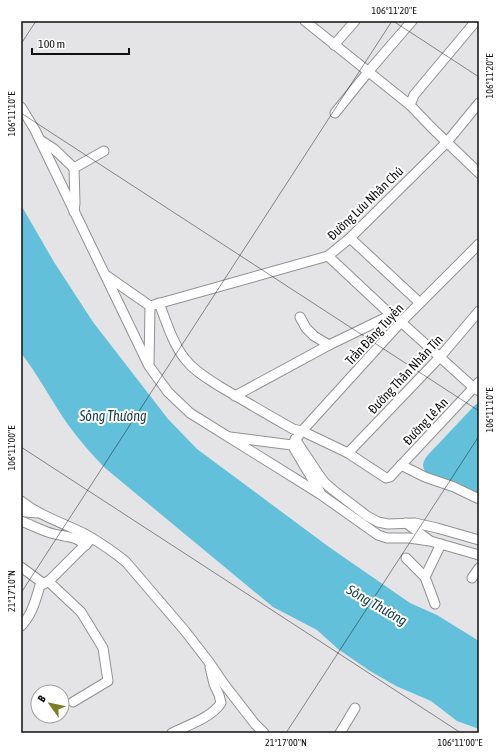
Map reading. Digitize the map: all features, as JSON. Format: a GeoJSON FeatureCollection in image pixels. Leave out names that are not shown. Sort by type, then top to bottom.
{"type":"FeatureCollection","features":[{"type":"Feature","properties":{"kind":"street"},"geometry":{"type":"LineString","coordinates":[[334,45],[355,21]]}},
{"type":"Feature","properties":{"kind":"street"},"geometry":{"type":"LineString","coordinates":[[335,113],[412,21]]}},
{"type":"Feature","properties":{"kind":"street"},"geometry":{"type":"LineString","coordinates":[[410,106],[414,95],[476,21]]}},
{"type":"Feature","properties":{"kind":"street"},"geometry":{"type":"LineString","coordinates":[[309,22],[334,45],[410,106],[479,172]]}},
{"type":"Feature","properties":{"kind":"street","name":"Đường Lưu Nhân Chú"},"geometry":{"type":"LineString","coordinates":[[155,304],[328,256],[350,238],[447,142],[479,103]]}},
{"type":"Feature","properties":{"kind":"street"},"geometry":{"type":"LineString","coordinates":[[21,107],[35,130],[149,366],[168,392],[190,414],[320,494],[378,536],[430,541],[479,555]]}},
{"type":"Feature","properties":{"kind":"street"},"geometry":{"type":"LineString","coordinates":[[39,139],[54,149],[74,168],[74,212]]}},
{"type":"Feature","properties":{"kind":"street"},"geometry":{"type":"LineString","coordinates":[[74,168],[104,151]]}},
{"type":"Feature","properties":{"kind":"street"},"geometry":{"type":"LineString","coordinates":[[350,238],[420,302]]}},
{"type":"Feature","properties":{"kind":"street","name":"Trần Đăng Tuyển"},"geometry":{"type":"LineString","coordinates":[[294,442],[302,431],[401,322],[479,244]]}},
{"type":"Feature","properties":{"kind":"street"},"geometry":{"type":"LineString","coordinates":[[328,256],[391,315],[477,387]]}},
{"type":"Feature","properties":{"kind":"street"},"geometry":{"type":"LineString","coordinates":[[105,275],[155,304],[185,360],[199,373],[293,429],[302,431],[348,453]]}},
{"type":"Feature","properties":{"kind":"street"},"geometry":{"type":"LineString","coordinates":[[149,366],[155,304]]}},
{"type":"Feature","properties":{"kind":"street","name":"Đường Thân Nhân Tín"},"geometry":{"type":"LineString","coordinates":[[348,453],[440,357],[479,311]]}},
{"type":"Feature","properties":{"kind":"street"},"geometry":{"type":"LineString","coordinates":[[236,396],[329,345],[391,315]]}},
{"type":"Feature","properties":{"kind":"street"},"geometry":{"type":"LineString","coordinates":[[300,317],[306,328],[314,336],[329,345]]}},
{"type":"Feature","properties":{"kind":"street","name":"Đường Lê An"},"geometry":{"type":"LineString","coordinates":[[348,453],[384,478],[390,478],[477,387]]}},
{"type":"Feature","properties":{"kind":"street"},"geometry":{"type":"LineString","coordinates":[[226,436],[294,442],[325,483],[367,516],[378,522],[388,524],[415,524],[437,528],[479,540]]}},
{"type":"Feature","properties":{"kind":"street"},"geometry":{"type":"LineString","coordinates":[[294,442],[320,494]]}},
{"type":"Feature","properties":{"kind":"street"},"geometry":{"type":"LineString","coordinates":[[402,465],[425,477],[454,487],[479,499]]}},
{"type":"Feature","properties":{"kind":"street"},"geometry":{"type":"LineString","coordinates":[[21,501],[89,542]]}},
{"type":"Feature","properties":{"kind":"street"},"geometry":{"type":"LineString","coordinates":[[21,511],[41,513]]}},
{"type":"Feature","properties":{"kind":"street"},"geometry":{"type":"LineString","coordinates":[[21,521],[53,534],[76,538],[116,553],[126,562],[185,631],[232,695],[264,733]]}},
{"type":"Feature","properties":{"kind":"street"},"geometry":{"type":"LineString","coordinates":[[406,523],[430,541]]}},
{"type":"Feature","properties":{"kind":"street"},"geometry":{"type":"LineString","coordinates":[[21,626],[32,611],[45,582],[89,542]]}},
{"type":"Feature","properties":{"kind":"street"},"geometry":{"type":"LineString","coordinates":[[425,577],[441,544]]}},
{"type":"Feature","properties":{"kind":"street"},"geometry":{"type":"LineString","coordinates":[[406,558],[425,577],[435,604]]}},
{"type":"Feature","properties":{"kind":"street"},"geometry":{"type":"LineString","coordinates":[[21,567],[45,582],[81,612],[103,648],[108,681],[73,702]]}},
{"type":"Feature","properties":{"kind":"street"},"geometry":{"type":"LineString","coordinates":[[472,578],[479,568]]}},
{"type":"Feature","properties":{"kind":"street"},"geometry":{"type":"LineString","coordinates":[[172,733],[208,716],[217,709],[221,703],[214,684],[209,662]]}},
{"type":"Feature","properties":{"kind":"street"},"geometry":{"type":"LineString","coordinates":[[340,733],[355,708]]}},
{"type":"Feature","properties":{"kind":"water","name":"Sông Thương"},"geometry":{"type":"Polygon","coordinates":[[[21,205],[54,262],[93,322],[168,419],[197,449],[329,547],[410,603],[437,615],[479,641],[479,729],[457,721],[431,701],[396,686],[370,671],[338,649],[317,630],[273,607],[105,468],[77,437],[21,353],[21,205]]]}},
{"type":"Feature","properties":{"kind":"water"},"geometry":{"type":"Polygon","coordinates":[[[477,404],[479,404],[479,496],[426,473],[423,465],[427,456],[477,404]]]}}]}
